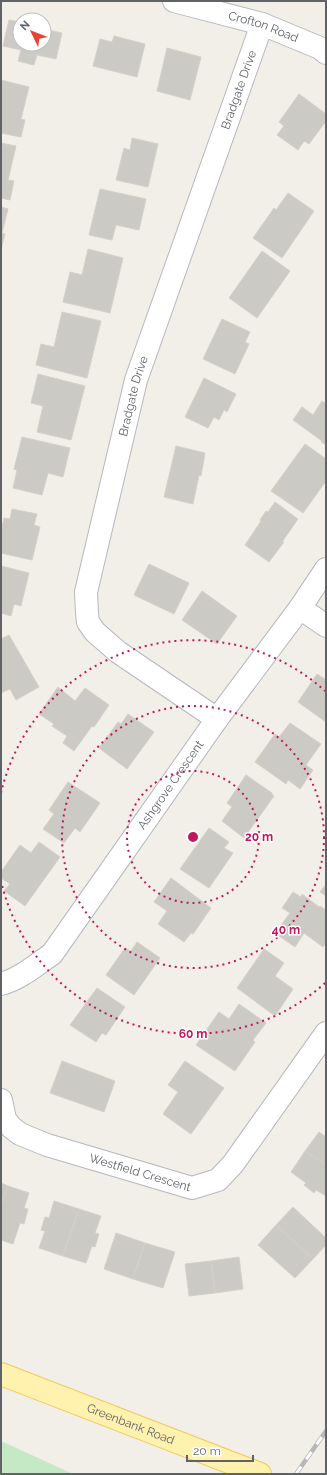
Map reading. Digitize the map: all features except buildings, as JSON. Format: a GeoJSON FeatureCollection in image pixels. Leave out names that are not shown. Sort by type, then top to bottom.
{"type":"FeatureCollection","features":[{"type":"Feature","properties":{"kind":"main road","name":"Greenbank Road"},"geometry":{"type":"LineString","coordinates":[[1,1374],[260,1474]]}},
{"type":"Feature","properties":{"kind":"street","name":"Crofton Road"},"geometry":{"type":"LineString","coordinates":[[174,1],[262,24],[320,48],[326,53]]}},
{"type":"Feature","properties":{"kind":"street","name":"Bradgate Drive"},"geometry":{"type":"LineString","coordinates":[[217,719],[118,652],[95,632],[88,622],[86,592],[136,380],[262,24]]}},
{"type":"Feature","properties":{"kind":"street","name":"Ashgrove Crescent"},"geometry":{"type":"LineString","coordinates":[[1,984],[31,969],[52,954],[217,719],[300,608],[326,569]]}},
{"type":"Feature","properties":{"kind":"street"},"geometry":{"type":"LineString","coordinates":[[300,608],[326,626]]}},
{"type":"Feature","properties":{"kind":"street","name":"Westfield Crescent"},"geometry":{"type":"LineString","coordinates":[[1,1100],[5,1119],[11,1127],[20,1134],[47,1145],[192,1188],[218,1180],[233,1164],[326,1033]]}},
{"type":"Feature","properties":{"kind":"green space"},"geometry":{"type":"Polygon","coordinates":[[[1,1441],[73,1474],[1,1474],[1,1441]]]}},
{"type":"Feature","properties":{"kind":"railway"},"geometry":{"type":"LineString","coordinates":[[296,1474],[326,1431]]}}]}
